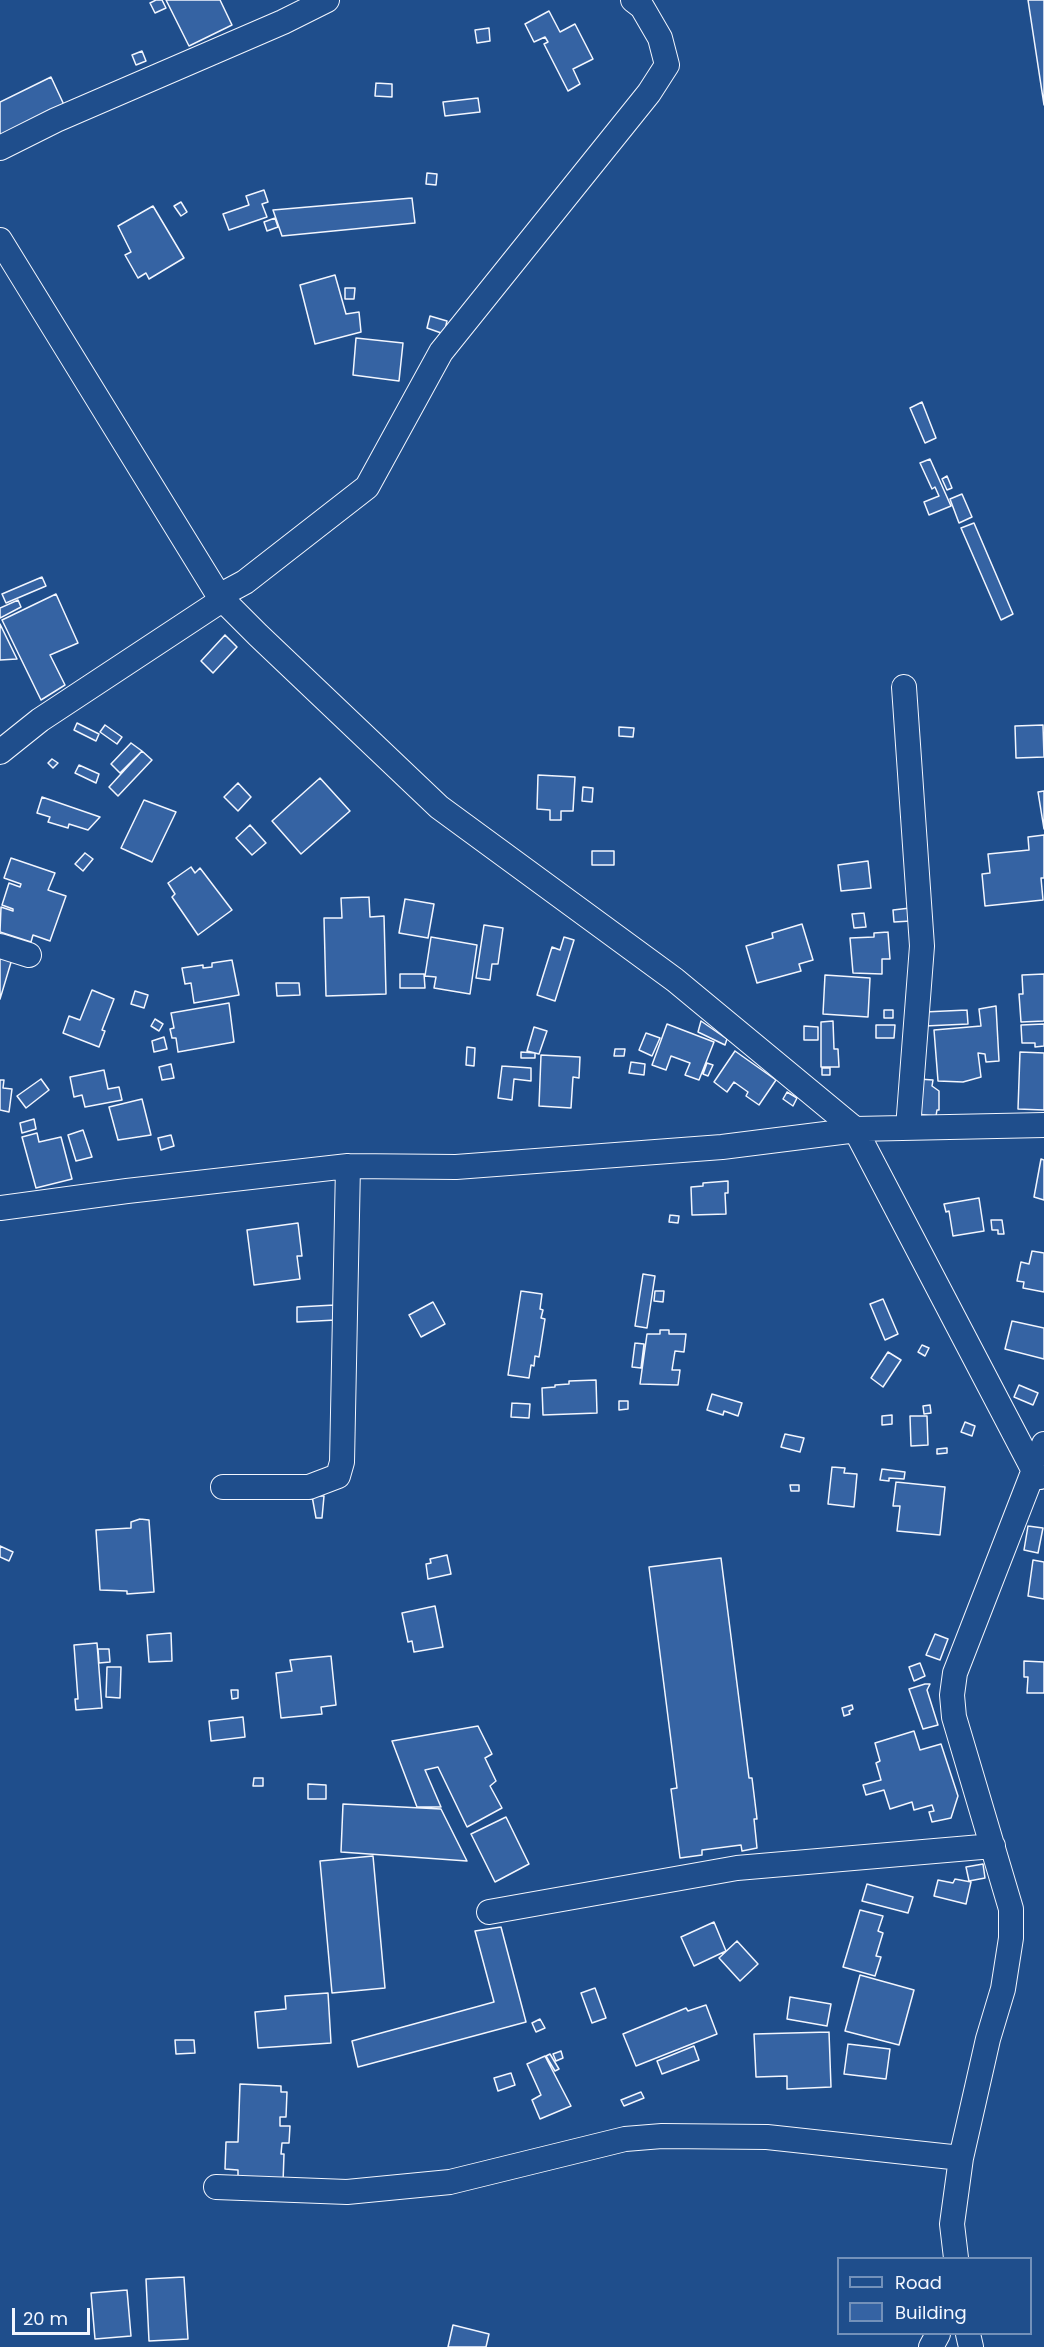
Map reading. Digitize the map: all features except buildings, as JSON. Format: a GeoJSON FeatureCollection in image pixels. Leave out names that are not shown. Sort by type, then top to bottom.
{"type":"FeatureCollection","features":[{"type":"Feature","properties":{"kind":"street"},"geometry":{"type":"LineString","coordinates":[[0,148],[56,120],[283,22],[327,0]]}},
{"type":"Feature","properties":{"kind":"street"},"geometry":{"type":"LineString","coordinates":[[0,752],[40,720],[245,582],[367,488],[441,352],[650,93],[667,65],[660,38],[642,7],[633,0]]}},
{"type":"Feature","properties":{"kind":"street"},"geometry":{"type":"LineString","coordinates":[[0,240],[221,598],[439,807],[675,980],[855,1129],[1039,1476]]}},
{"type":"Feature","properties":{"kind":"street"},"geometry":{"type":"LineString","coordinates":[[904,687],[922,946],[908,1128]]}},
{"type":"Feature","properties":{"kind":"street"},"geometry":{"type":"LineString","coordinates":[[0,946],[29,955]]}},
{"type":"Feature","properties":{"kind":"street"},"geometry":{"type":"LineString","coordinates":[[855,1129],[1044,1126]]}},
{"type":"Feature","properties":{"kind":"street"},"geometry":{"type":"LineString","coordinates":[[0,1208],[348,1166],[456,1167],[722,1147],[855,1129],[1044,1126]]}},
{"type":"Feature","properties":{"kind":"street"},"geometry":{"type":"LineString","coordinates":[[223,1487],[309,1487],[338,1476],[342,1462],[348,1166]]}},
{"type":"Feature","properties":{"kind":"street"},"geometry":{"type":"LineString","coordinates":[[956,2257],[952,2224],[961,2158],[988,2039],[1002,1989],[1011,1938],[1011,1909],[954,1717],[952,1695],[955,1673],[1039,1476],[1044,1444]]}},
{"type":"Feature","properties":{"kind":"street"},"geometry":{"type":"LineString","coordinates":[[489,1912],[737,1868],[993,1846]]}},
{"type":"Feature","properties":{"kind":"street"},"geometry":{"type":"LineString","coordinates":[[216,2187],[347,2192],[450,2182],[624,2139],[662,2136],[767,2137],[961,2158]]}}]}
